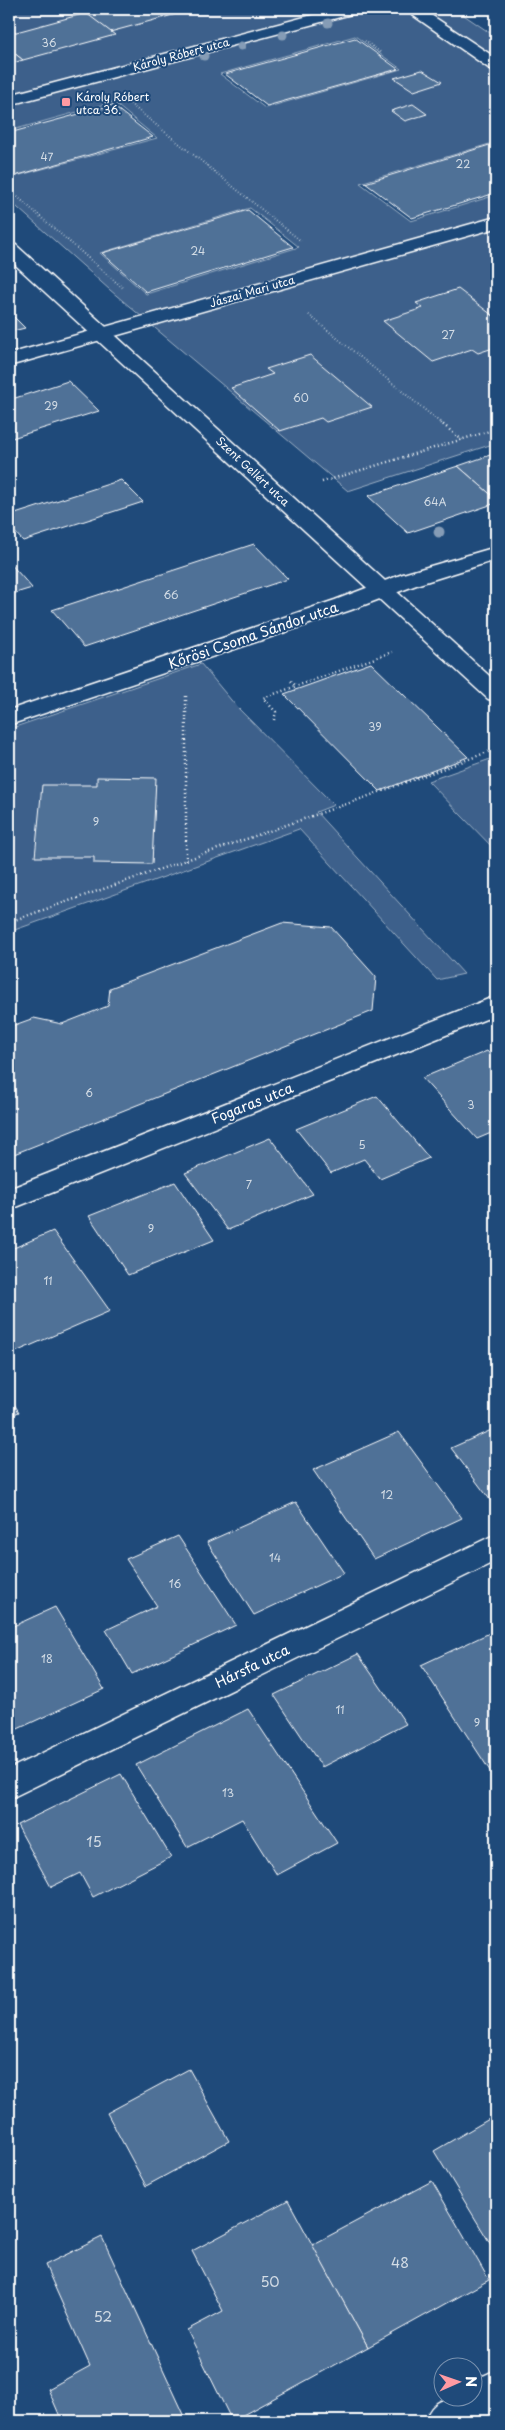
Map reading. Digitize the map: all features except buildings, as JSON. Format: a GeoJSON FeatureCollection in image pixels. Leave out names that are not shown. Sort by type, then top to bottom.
{"type":"FeatureCollection","features":[{"type":"Feature","properties":{"kind":"street","name":"Károly Róbert utca"},"geometry":{"type":"LineString","coordinates":[[9,100],[353,9]]}},
{"type":"Feature","properties":{"kind":"street"},"geometry":{"type":"LineString","coordinates":[[412,9],[496,65]]}},
{"type":"Feature","properties":{"kind":"street","name":"Jászai Mari utca"},"geometry":{"type":"LineString","coordinates":[[9,360],[496,222]]}},
{"type":"Feature","properties":{"kind":"street","name":"Szent Gellért utca"},"geometry":{"type":"LineString","coordinates":[[9,250],[496,694]]}},
{"type":"Feature","properties":{"kind":"street","name":"Kőrösi Csoma Sándor utca"},"geometry":{"type":"LineString","coordinates":[[9,718],[343,605],[381,590],[496,553]]}},
{"type":"Feature","properties":{"kind":"street","name":"Fogaras utca"},"geometry":{"type":"LineString","coordinates":[[9,1200],[496,1005]]}},
{"type":"Feature","properties":{"kind":"street","name":"Hársfa utca"},"geometry":{"type":"LineString","coordinates":[[9,1785],[496,1547]]}},
{"type":"Feature","properties":{"kind":"street"},"geometry":{"type":"LineString","coordinates":[[444,2421],[496,2389]]}},
{"type":"Feature","properties":{"kind":"path"},"geometry":{"type":"LineString","coordinates":[[373,48],[380,52],[376,54]]}},
{"type":"Feature","properties":{"kind":"path"},"geometry":{"type":"LineString","coordinates":[[125,100],[305,244]]}},
{"type":"Feature","properties":{"kind":"path"},"geometry":{"type":"LineString","coordinates":[[13,193],[125,290]]}},
{"type":"Feature","properties":{"kind":"path"},"geometry":{"type":"LineString","coordinates":[[308,315],[462,440]]}},
{"type":"Feature","properties":{"kind":"path"},"geometry":{"type":"LineString","coordinates":[[320,482],[496,429]]}},
{"type":"Feature","properties":{"kind":"path"},"geometry":{"type":"LineString","coordinates":[[274,720],[276,712],[263,698],[398,650]]}},
{"type":"Feature","properties":{"kind":"path"},"geometry":{"type":"LineString","coordinates":[[291,681],[296,686]]}},
{"type":"Feature","properties":{"kind":"path"},"geometry":{"type":"LineString","coordinates":[[186,693],[186,861]]}},
{"type":"Feature","properties":{"kind":"path"},"geometry":{"type":"LineString","coordinates":[[9,922],[186,861],[496,749]]}},
{"type":"Feature","properties":{"kind":"shaded area"},"geometry":{"type":"Polygon","coordinates":[[[9,9],[455,9],[496,37],[496,142],[360,183],[411,221],[496,195],[496,443],[348,491],[110,290],[9,200],[9,178],[157,138],[113,102],[9,131],[9,9]],[[355,36],[220,74],[265,108],[401,69],[355,36]],[[250,208],[100,253],[146,294],[299,247],[250,208]]]}},
{"type":"Feature","properties":{"kind":"shaded area"},"geometry":{"type":"Polygon","coordinates":[[[201,664],[236,706],[334,805],[316,812],[464,974],[437,980],[299,829],[9,932],[9,729],[201,664]]]}},
{"type":"Feature","properties":{"kind":"shaded area"},"geometry":{"type":"Polygon","coordinates":[[[496,757],[496,851],[428,781],[496,757]]]}},
{"type":"Feature","properties":{"kind":"place","name":"Károly Róbert utca 36."},"geometry":{"type":"Point","coordinates":[66,102]}}]}
